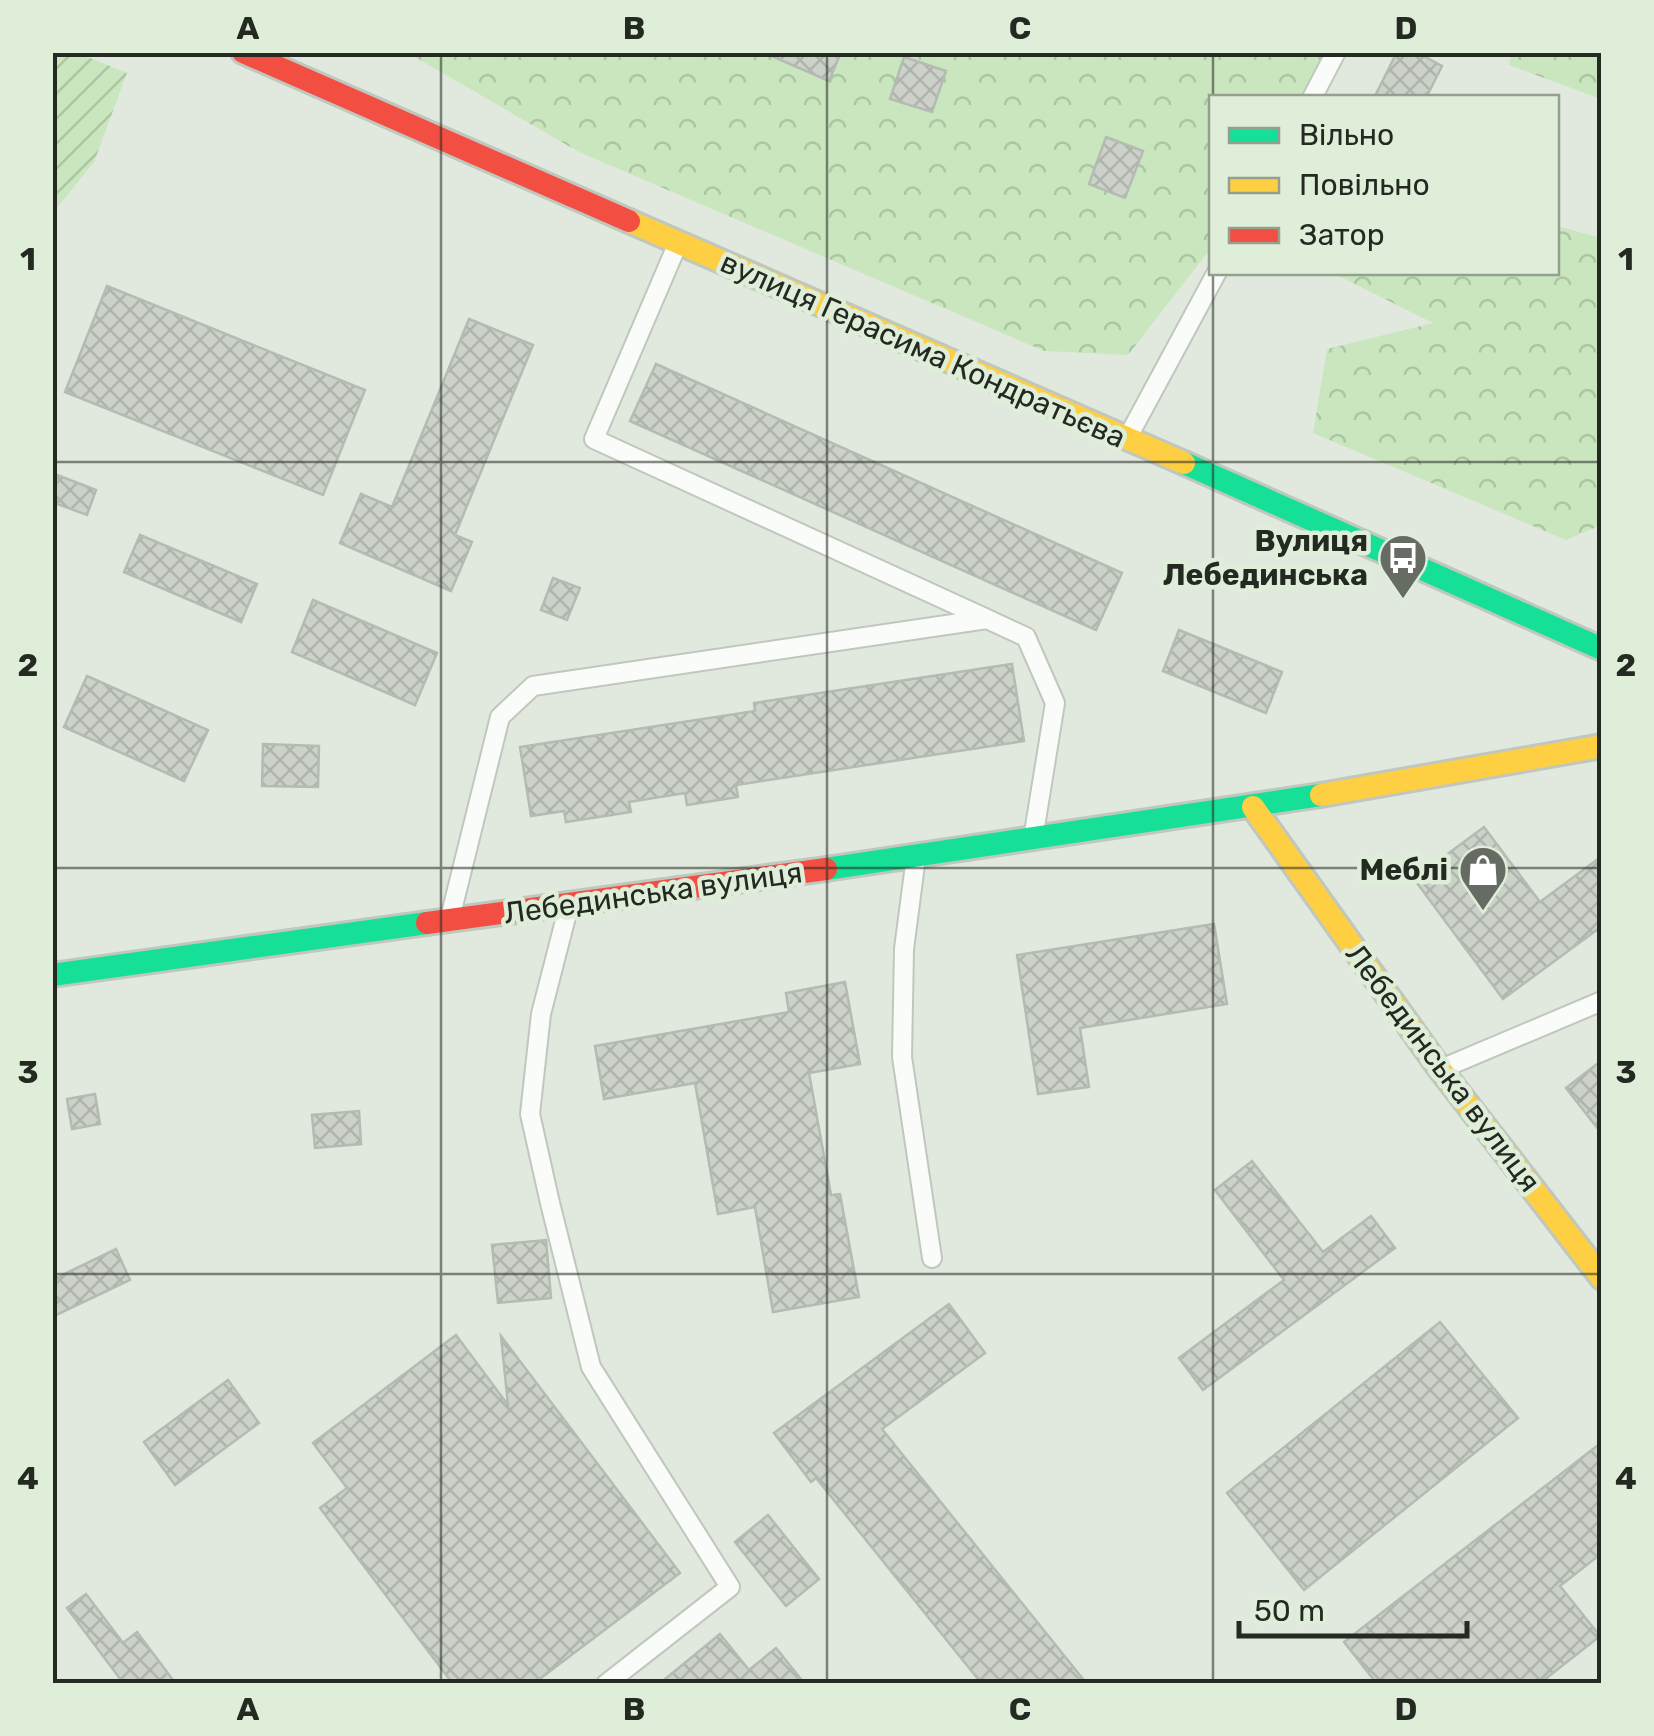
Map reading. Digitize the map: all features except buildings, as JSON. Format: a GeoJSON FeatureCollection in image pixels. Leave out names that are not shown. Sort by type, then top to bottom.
{"type":"FeatureCollection","features":[{"type":"Feature","properties":{"kind":"street","name":"вулиця Герасима Кондратьєва"},"geometry":{"type":"LineString","coordinates":[[243,52],[1126,440],[1596,641]]}},
{"type":"Feature","properties":{"kind":"street","name":"Лебединська вулиця"},"geometry":{"type":"LineString","coordinates":[[52,975],[1033,840],[1253,807],[1602,746]]}},
{"type":"Feature","properties":{"kind":"street","name":"Лебединська вулиця"},"geometry":{"type":"LineString","coordinates":[[1253,807],[1440,1069],[1602,1278]]}},
{"type":"Feature","properties":{"kind":"lane"},"geometry":{"type":"LineString","coordinates":[[1314,95],[1336,52]]}},
{"type":"Feature","properties":{"kind":"lane"},"geometry":{"type":"LineString","coordinates":[[679,242],[594,440],[1026,637],[1055,703],[1033,840]]}},
{"type":"Feature","properties":{"kind":"lane"},"geometry":{"type":"LineString","coordinates":[[1126,440],[1215,275]]}},
{"type":"Feature","properties":{"kind":"lane"},"geometry":{"type":"LineString","coordinates":[[449,921],[500,717],[533,686],[988,619]]}},
{"type":"Feature","properties":{"kind":"lane"},"geometry":{"type":"LineString","coordinates":[[916,856],[904,950],[902,1057],[932,1258]]}},
{"type":"Feature","properties":{"kind":"lane"},"geometry":{"type":"LineString","coordinates":[[569,904],[541,1014],[530,1114],[550,1203],[591,1367],[730,1587],[606,1684]]}},
{"type":"Feature","properties":{"kind":"lane"},"geometry":{"type":"LineString","coordinates":[[1440,1069],[1602,1001]]}},
{"type":"Feature","properties":{"kind":"green space"},"geometry":{"type":"Polygon","coordinates":[[[53,52],[78,53],[127,73],[94,162],[53,213],[53,52]]]}},
{"type":"Feature","properties":{"kind":"green space"},"geometry":{"type":"Polygon","coordinates":[[[408,53],[1342,53],[1317,95],[1209,95],[1209,251],[1128,355],[1044,351],[579,152],[408,53]]]}},
{"type":"Feature","properties":{"kind":"green space"},"geometry":{"type":"Polygon","coordinates":[[[1512,53],[1601,53],[1601,99],[1509,65],[1512,53]]]}},
{"type":"Feature","properties":{"kind":"green space"},"geometry":{"type":"Polygon","coordinates":[[[1559,227],[1601,238],[1601,525],[1566,540],[1313,433],[1327,349],[1433,323],[1337,275],[1559,275],[1559,227]]]}},
{"type":"Feature","properties":{"kind":"traffic: fast"},"geometry":{"type":"LineString","coordinates":[[1184,463],[1602,649]]}},
{"type":"Feature","properties":{"kind":"traffic: fast"},"geometry":{"type":"LineString","coordinates":[[826,869],[1321,795]]}},
{"type":"Feature","properties":{"kind":"traffic: fast"},"geometry":{"type":"LineString","coordinates":[[52,975],[427,923]]}},
{"type":"Feature","properties":{"kind":"traffic: slow"},"geometry":{"type":"LineString","coordinates":[[629,221],[1184,463]]}},
{"type":"Feature","properties":{"kind":"traffic: slow"},"geometry":{"type":"LineString","coordinates":[[1321,795],[1602,746]]}},
{"type":"Feature","properties":{"kind":"traffic: slow"},"geometry":{"type":"LineString","coordinates":[[1253,807],[1440,1069],[1602,1278]]}},
{"type":"Feature","properties":{"kind":"traffic: jam"},"geometry":{"type":"LineString","coordinates":[[243,52],[629,221]]}},
{"type":"Feature","properties":{"kind":"traffic: jam"},"geometry":{"type":"LineString","coordinates":[[427,923],[826,869]]}},
{"type":"Feature","properties":{"kind":"place","name":"Вулиця Лебединська"},"geometry":{"type":"Point","coordinates":[1403,600]}},
{"type":"Feature","properties":{"kind":"place","name":"Меблі"},"geometry":{"type":"Point","coordinates":[1483,912]}}]}
